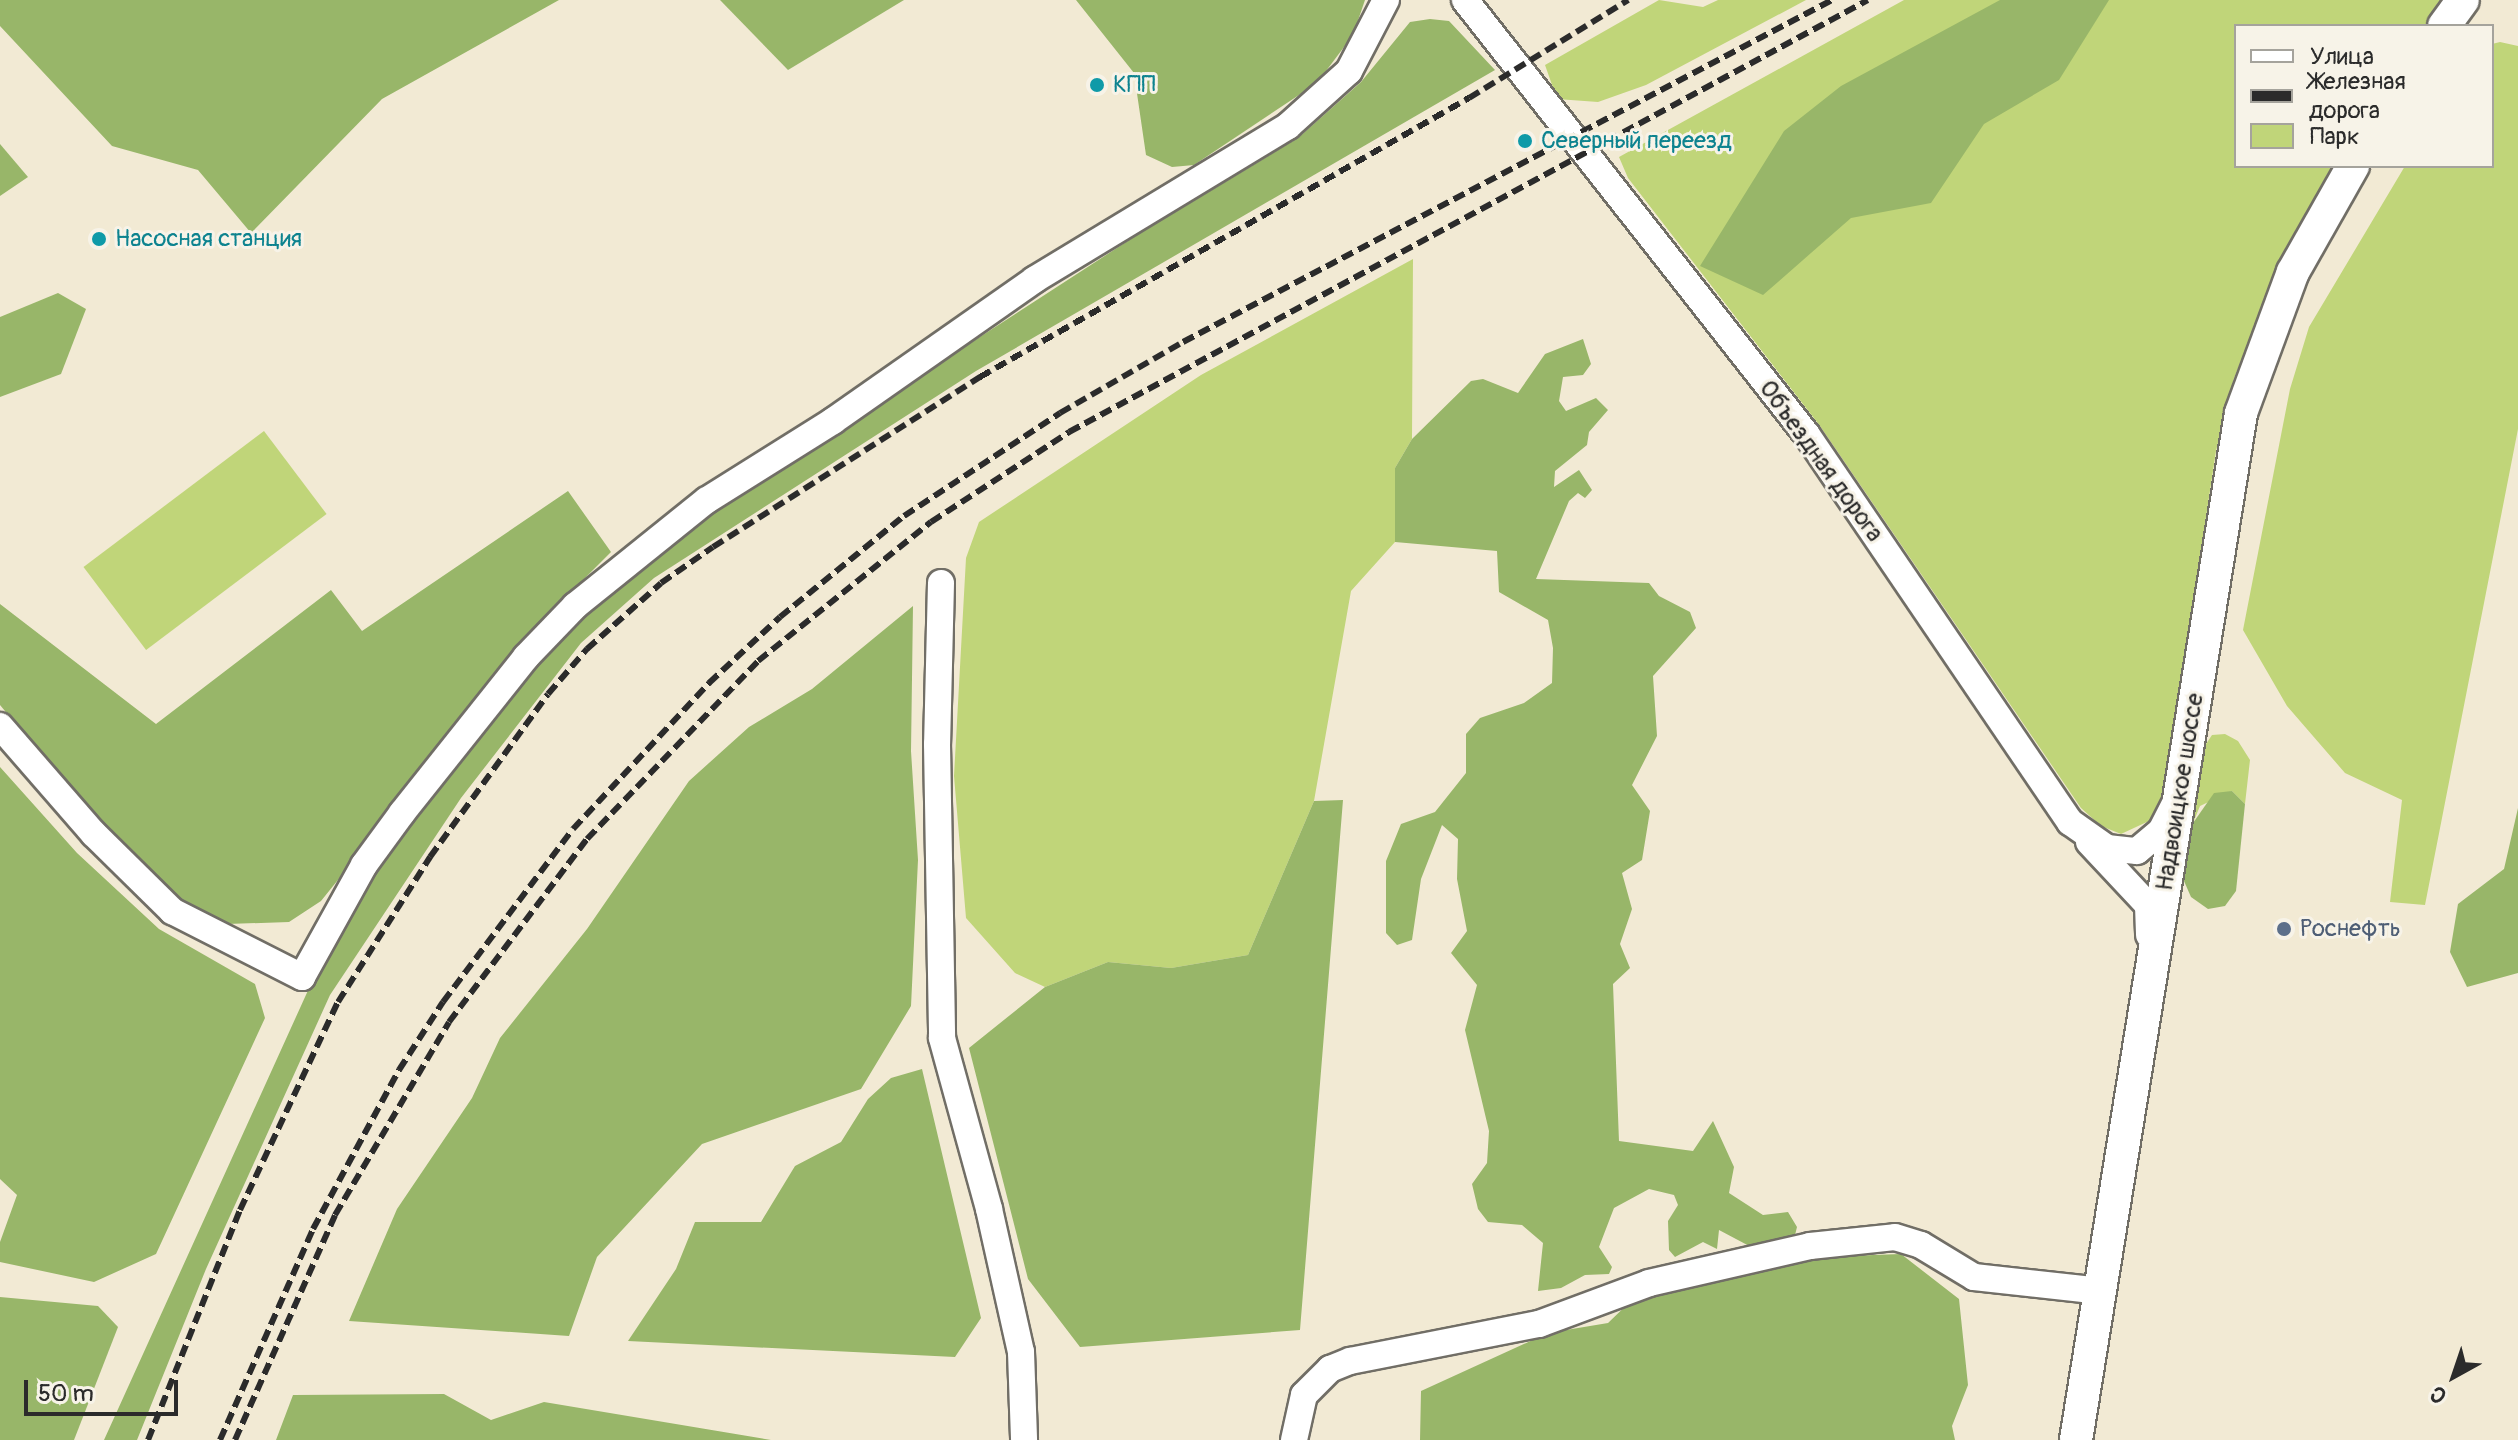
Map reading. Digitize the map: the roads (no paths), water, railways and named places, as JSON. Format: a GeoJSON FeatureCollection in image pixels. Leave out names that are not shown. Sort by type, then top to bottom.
{"type":"FeatureCollection","features":[{"type":"Feature","properties":{"kind":"main road"},"geometry":{"type":"LineString","coordinates":[[2445,24],[2463,0]]}},
{"type":"Feature","properties":{"kind":"main road","name":"Надвоицкое шоссе"},"geometry":{"type":"LineString","coordinates":[[2076,1440],[2241,413],[2293,272],[2352,168]]}},
{"type":"Feature","properties":{"kind":"street"},"geometry":{"type":"LineString","coordinates":[[0,726],[94,834],[172,911],[302,977],[364,865],[402,813],[526,657],[575,606],[707,500],[845,413],[1034,280],[1168,203],[1288,126],[1349,71],[1386,0]]}},
{"type":"Feature","properties":{"kind":"street","name":"Объездная дорога"},"geometry":{"type":"LineString","coordinates":[[1465,0],[1807,435],[2070,822],[2107,848],[2137,851],[2161,831],[2179,798]]}},
{"type":"Feature","properties":{"kind":"street"},"geometry":{"type":"LineString","coordinates":[[941,583],[937,744],[942,1038],[989,1209],[1021,1352],[1024,1440]]}},
{"type":"Feature","properties":{"kind":"street"},"geometry":{"type":"LineString","coordinates":[[2070,822],[2148,905],[2149,986]]}},
{"type":"Feature","properties":{"kind":"street"},"geometry":{"type":"LineString","coordinates":[[1294,1440],[1304,1395],[1330,1369],[1350,1361],[1539,1324],[1649,1283],[1810,1246],[1895,1237],[1921,1245],[1974,1277],[2101,1291]]}},
{"type":"Feature","properties":{"kind":"railway"},"geometry":{"type":"LineString","coordinates":[[148,1440],[240,1210],[338,1002],[430,857],[548,694],[587,649],[661,583],[713,547],[980,377],[1469,98],[1628,0]]}},
{"type":"Feature","properties":{"kind":"railway"},"geometry":{"type":"LineString","coordinates":[[220,1440],[313,1229],[399,1070],[443,1002],[573,829],[709,683],[780,617],[904,516],[1060,413],[1183,342],[1832,0]]}},
{"type":"Feature","properties":{"kind":"railway"},"geometry":{"type":"LineString","coordinates":[[235,1440],[335,1215],[449,1022],[587,839],[758,661],[931,522],[1069,432],[1868,0]]}},
{"type":"Feature","properties":{"kind":"place","name":"КПП"},"geometry":{"type":"Point","coordinates":[1097,85]}},
{"type":"Feature","properties":{"kind":"place","name":"Северный переезд"},"geometry":{"type":"Point","coordinates":[1525,141]}},
{"type":"Feature","properties":{"kind":"place","name":"Насосная станция"},"geometry":{"type":"Point","coordinates":[99,239]}},
{"type":"Feature","properties":{"kind":"place","name":"Роснефть"},"geometry":{"type":"Point","coordinates":[2284,929]}}]}
